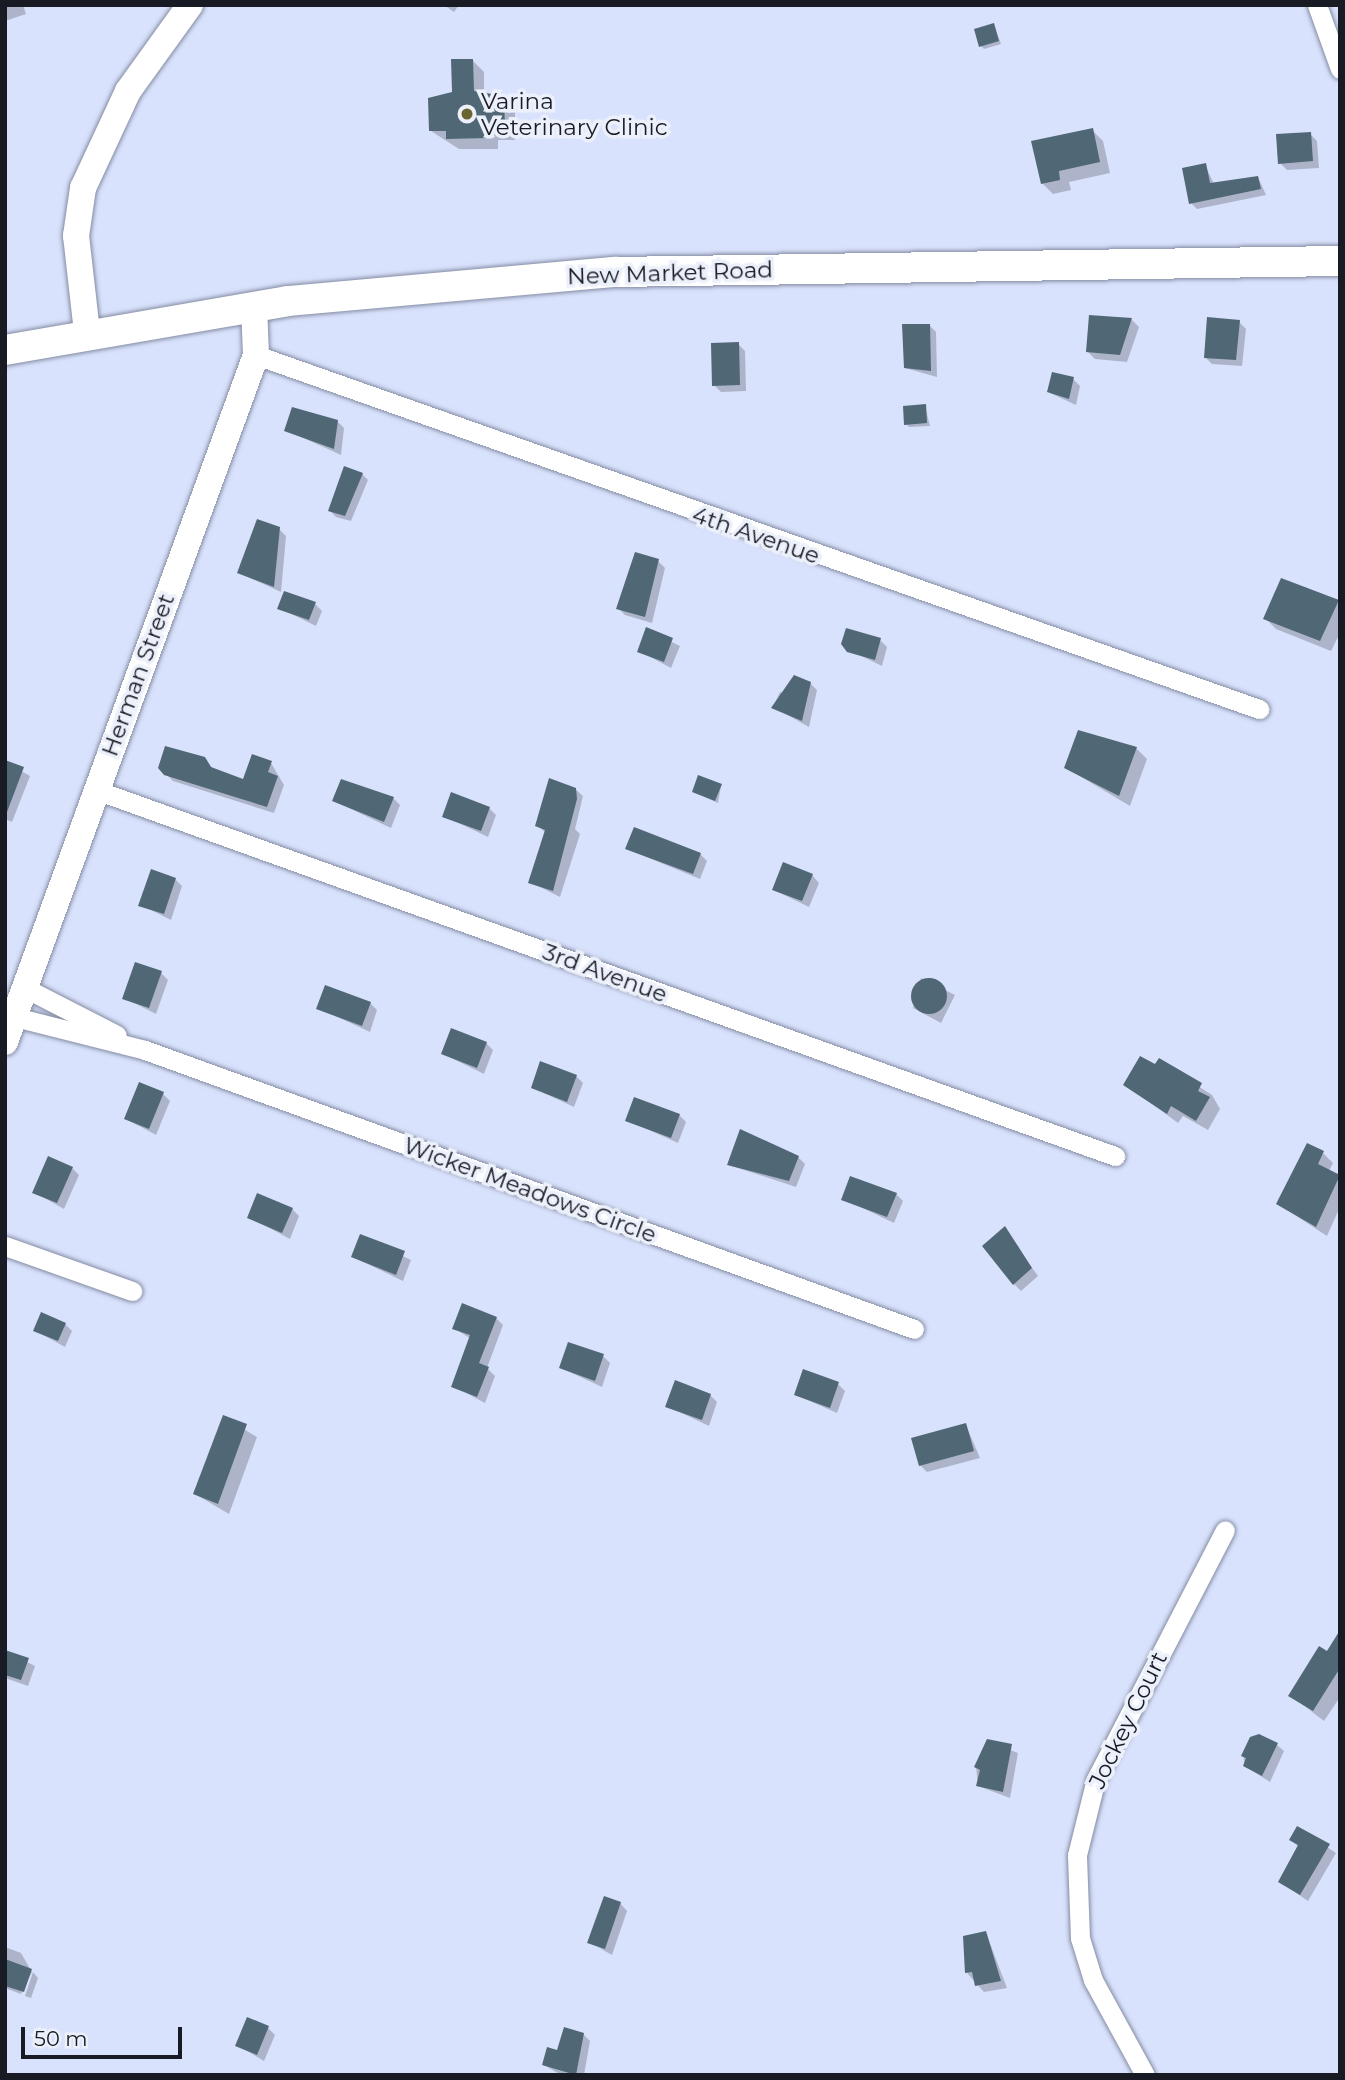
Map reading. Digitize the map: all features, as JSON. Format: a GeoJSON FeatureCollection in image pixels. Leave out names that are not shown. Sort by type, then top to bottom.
{"type":"FeatureCollection","features":[{"type":"Feature","properties":{"kind":"main road","name":"New Market Road"},"geometry":{"type":"LineString","coordinates":[[5,350],[87,332],[254,306],[615,272],[1340,261]]}},
{"type":"Feature","properties":{"kind":"street"},"geometry":{"type":"LineString","coordinates":[[87,332],[76,236],[83,188],[128,91],[190,5]]}},
{"type":"Feature","properties":{"kind":"street"},"geometry":{"type":"LineString","coordinates":[[1317,5],[1340,69]]}},
{"type":"Feature","properties":{"kind":"street","name":"Herman Street"},"geometry":{"type":"LineString","coordinates":[[5,1042],[256,355],[254,306]]}},
{"type":"Feature","properties":{"kind":"street","name":"4th Avenue"},"geometry":{"type":"LineString","coordinates":[[256,355],[1259,709]]}},
{"type":"Feature","properties":{"kind":"street","name":"3rd Avenue"},"geometry":{"type":"LineString","coordinates":[[96,790],[1115,1156]]}},
{"type":"Feature","properties":{"kind":"street","name":"Wicker Meadows Circle"},"geometry":{"type":"LineString","coordinates":[[25,988],[145,1050]]}},
{"type":"Feature","properties":{"kind":"street","name":"Wicker Meadows Circle"},"geometry":{"type":"LineString","coordinates":[[15,1017],[145,1050],[914,1329]]}},
{"type":"Feature","properties":{"kind":"street"},"geometry":{"type":"LineString","coordinates":[[5,1246],[132,1291]]}},
{"type":"Feature","properties":{"kind":"street","name":"Jockey Court"},"geometry":{"type":"LineString","coordinates":[[1145,2075],[1093,1980],[1080,1938],[1077,1855],[1100,1770],[1226,1530]]}},
{"type":"Feature","properties":{"kind":"building"},"geometry":{"type":"Polygon","coordinates":[[[994,23],[999,41],[979,47],[974,29],[994,23]]]}},
{"type":"Feature","properties":{"kind":"building","name":"Varina Veterinary Clinic"},"geometry":{"type":"Polygon","coordinates":[[[451,59],[473,59],[474,91],[504,96],[505,130],[488,130],[488,138],[446,139],[446,131],[429,131],[428,98],[452,92],[451,59]]]}},
{"type":"Feature","properties":{"kind":"building"},"geometry":{"type":"Polygon","coordinates":[[[1093,128],[1100,162],[1059,171],[1060,180],[1041,184],[1031,141],[1093,128]]]}},
{"type":"Feature","properties":{"kind":"building"},"geometry":{"type":"Polygon","coordinates":[[[1311,132],[1313,161],[1278,164],[1276,134],[1311,132]]]}},
{"type":"Feature","properties":{"kind":"building"},"geometry":{"type":"Polygon","coordinates":[[[1206,163],[1210,183],[1258,176],[1261,189],[1189,204],[1182,168],[1206,163]]]}},
{"type":"Feature","properties":{"kind":"building"},"geometry":{"type":"Polygon","coordinates":[[[1089,315],[1132,318],[1120,355],[1086,352],[1089,315]]]}},
{"type":"Feature","properties":{"kind":"building"},"geometry":{"type":"Polygon","coordinates":[[[1207,317],[1240,320],[1236,360],[1204,358],[1207,317]]]}},
{"type":"Feature","properties":{"kind":"building"},"geometry":{"type":"Polygon","coordinates":[[[902,324],[930,324],[931,371],[904,368],[902,324]]]}},
{"type":"Feature","properties":{"kind":"building"},"geometry":{"type":"Polygon","coordinates":[[[739,342],[740,385],[712,386],[711,343],[739,342]]]}},
{"type":"Feature","properties":{"kind":"building"},"geometry":{"type":"Polygon","coordinates":[[[1052,372],[1074,377],[1069,399],[1047,392],[1052,372]]]}},
{"type":"Feature","properties":{"kind":"building"},"geometry":{"type":"Polygon","coordinates":[[[926,404],[927,423],[904,425],[903,406],[926,404]]]}},
{"type":"Feature","properties":{"kind":"building"},"geometry":{"type":"Polygon","coordinates":[[[292,407],[338,420],[334,449],[284,431],[292,407]]]}},
{"type":"Feature","properties":{"kind":"building"},"geometry":{"type":"Polygon","coordinates":[[[344,466],[363,473],[345,516],[328,511],[344,466]]]}},
{"type":"Feature","properties":{"kind":"building"},"geometry":{"type":"Polygon","coordinates":[[[257,519],[280,527],[274,587],[237,573],[257,519]]]}},
{"type":"Feature","properties":{"kind":"building"},"geometry":{"type":"Polygon","coordinates":[[[635,552],[659,559],[645,617],[616,609],[635,552]]]}},
{"type":"Feature","properties":{"kind":"building"},"geometry":{"type":"Polygon","coordinates":[[[1281,578],[1339,600],[1320,641],[1263,619],[1281,578]]]}},
{"type":"Feature","properties":{"kind":"building"},"geometry":{"type":"Polygon","coordinates":[[[284,591],[316,602],[309,620],[277,609],[284,591]]]}},
{"type":"Feature","properties":{"kind":"building"},"geometry":{"type":"Polygon","coordinates":[[[646,627],[673,638],[664,662],[637,652],[646,627]]]}},
{"type":"Feature","properties":{"kind":"building"},"geometry":{"type":"Polygon","coordinates":[[[846,628],[881,638],[875,660],[847,652],[841,644],[846,628]]]}},
{"type":"Feature","properties":{"kind":"building"},"geometry":{"type":"Polygon","coordinates":[[[794,675],[811,682],[802,721],[771,708],[794,675]]]}},
{"type":"Feature","properties":{"kind":"building"},"geometry":{"type":"Polygon","coordinates":[[[1078,730],[1137,747],[1119,796],[1064,768],[1078,730]]]}},
{"type":"Feature","properties":{"kind":"building"},"geometry":{"type":"Polygon","coordinates":[[[165,746],[205,757],[211,767],[243,779],[252,754],[272,761],[268,772],[278,776],[267,807],[164,775],[158,768],[165,746]]]}},
{"type":"Feature","properties":{"kind":"building"},"geometry":{"type":"Polygon","coordinates":[[[5,760],[24,767],[7,812],[5,811],[5,760]]]}},
{"type":"Feature","properties":{"kind":"building"},"geometry":{"type":"Polygon","coordinates":[[[698,775],[722,784],[715,801],[692,792],[698,775]]]}},
{"type":"Feature","properties":{"kind":"building"},"geometry":{"type":"Polygon","coordinates":[[[549,778],[576,788],[577,799],[553,891],[528,883],[545,830],[535,826],[549,778]]]}},
{"type":"Feature","properties":{"kind":"building"},"geometry":{"type":"Polygon","coordinates":[[[341,779],[394,797],[384,822],[332,801],[341,779]]]}},
{"type":"Feature","properties":{"kind":"building"},"geometry":{"type":"Polygon","coordinates":[[[451,792],[490,807],[481,831],[442,817],[451,792]]]}},
{"type":"Feature","properties":{"kind":"building"},"geometry":{"type":"Polygon","coordinates":[[[634,827],[701,853],[693,874],[625,849],[634,827]]]}},
{"type":"Feature","properties":{"kind":"building"},"geometry":{"type":"Polygon","coordinates":[[[783,862],[813,874],[802,901],[772,890],[783,862]]]}},
{"type":"Feature","properties":{"kind":"building"},"geometry":{"type":"Polygon","coordinates":[[[151,869],[176,878],[164,914],[138,906],[151,869]]]}},
{"type":"Feature","properties":{"kind":"building"},"geometry":{"type":"Polygon","coordinates":[[[135,962],[162,971],[149,1008],[122,999],[135,962]]]}},
{"type":"Feature","properties":{"kind":"building"},"geometry":{"type":"Polygon","coordinates":[[[929,978],[942,983],[947,996],[942,1009],[929,1014],[916,1009],[911,996],[916,983],[929,978]]]}},
{"type":"Feature","properties":{"kind":"building"},"geometry":{"type":"Polygon","coordinates":[[[325,985],[371,1002],[362,1026],[316,1009],[325,985]]]}},
{"type":"Feature","properties":{"kind":"building"},"geometry":{"type":"Polygon","coordinates":[[[451,1028],[487,1042],[477,1068],[441,1054],[451,1028]]]}},
{"type":"Feature","properties":{"kind":"building"},"geometry":{"type":"Polygon","coordinates":[[[1140,1056],[1155,1064],[1159,1058],[1202,1083],[1198,1091],[1210,1097],[1196,1121],[1171,1106],[1167,1114],[1123,1085],[1140,1056]]]}},
{"type":"Feature","properties":{"kind":"building"},"geometry":{"type":"Polygon","coordinates":[[[540,1061],[577,1075],[567,1102],[531,1088],[540,1061]]]}},
{"type":"Feature","properties":{"kind":"building"},"geometry":{"type":"Polygon","coordinates":[[[139,1082],[164,1092],[149,1129],[124,1119],[139,1082]]]}},
{"type":"Feature","properties":{"kind":"building"},"geometry":{"type":"Polygon","coordinates":[[[634,1097],[680,1114],[671,1138],[625,1121],[634,1097]]]}},
{"type":"Feature","properties":{"kind":"building"},"geometry":{"type":"Polygon","coordinates":[[[740,1129],[799,1156],[789,1181],[727,1165],[740,1129]]]}},
{"type":"Feature","properties":{"kind":"building"},"geometry":{"type":"Polygon","coordinates":[[[1307,1143],[1324,1151],[1318,1164],[1340,1175],[1316,1227],[1276,1204],[1307,1143]]]}},
{"type":"Feature","properties":{"kind":"building"},"geometry":{"type":"Polygon","coordinates":[[[48,1156],[73,1167],[57,1203],[32,1193],[48,1156]]]}},
{"type":"Feature","properties":{"kind":"building"},"geometry":{"type":"Polygon","coordinates":[[[850,1176],[897,1193],[887,1217],[841,1200],[850,1176]]]}},
{"type":"Feature","properties":{"kind":"building"},"geometry":{"type":"Polygon","coordinates":[[[257,1193],[293,1208],[282,1233],[247,1218],[257,1193]]]}},
{"type":"Feature","properties":{"kind":"building"},"geometry":{"type":"Polygon","coordinates":[[[1005,1226],[1032,1268],[1013,1285],[982,1246],[1005,1226]]]}},
{"type":"Feature","properties":{"kind":"building"},"geometry":{"type":"Polygon","coordinates":[[[360,1234],[405,1251],[396,1275],[351,1257],[360,1234]]]}},
{"type":"Feature","properties":{"kind":"building"},"geometry":{"type":"Polygon","coordinates":[[[462,1303],[497,1317],[479,1363],[489,1367],[477,1397],[451,1387],[470,1335],[452,1329],[462,1303]]]}},
{"type":"Feature","properties":{"kind":"building"},"geometry":{"type":"Polygon","coordinates":[[[41,1312],[66,1323],[58,1341],[33,1331],[41,1312]]]}},
{"type":"Feature","properties":{"kind":"building"},"geometry":{"type":"Polygon","coordinates":[[[568,1342],[604,1354],[595,1381],[559,1368],[568,1342]]]}},
{"type":"Feature","properties":{"kind":"building"},"geometry":{"type":"Polygon","coordinates":[[[803,1369],[839,1382],[830,1408],[794,1395],[803,1369]]]}},
{"type":"Feature","properties":{"kind":"building"},"geometry":{"type":"Polygon","coordinates":[[[675,1380],[711,1394],[702,1420],[665,1407],[675,1380]]]}},
{"type":"Feature","properties":{"kind":"building"},"geometry":{"type":"Polygon","coordinates":[[[223,1415],[247,1424],[218,1504],[193,1494],[223,1415]]]}},
{"type":"Feature","properties":{"kind":"building"},"geometry":{"type":"Polygon","coordinates":[[[966,1423],[974,1451],[919,1466],[911,1438],[966,1423]]]}},
{"type":"Feature","properties":{"kind":"building"},"geometry":{"type":"Polygon","coordinates":[[[1340,1630],[1340,1668],[1313,1711],[1288,1696],[1319,1646],[1327,1651],[1340,1630]]]}},
{"type":"Feature","properties":{"kind":"building"},"geometry":{"type":"Polygon","coordinates":[[[5,1650],[29,1658],[21,1680],[5,1675],[5,1650]]]}},
{"type":"Feature","properties":{"kind":"building"},"geometry":{"type":"Polygon","coordinates":[[[1259,1734],[1278,1743],[1262,1776],[1243,1766],[1246,1758],[1241,1756],[1250,1737],[1259,1734]]]}},
{"type":"Feature","properties":{"kind":"building"},"geometry":{"type":"Polygon","coordinates":[[[987,1739],[1012,1744],[1003,1792],[976,1786],[980,1770],[974,1767],[987,1739]]]}},
{"type":"Feature","properties":{"kind":"building"},"geometry":{"type":"Polygon","coordinates":[[[1297,1826],[1330,1844],[1300,1895],[1278,1882],[1298,1845],[1289,1840],[1297,1826]]]}},
{"type":"Feature","properties":{"kind":"building"},"geometry":{"type":"Polygon","coordinates":[[[604,1896],[621,1902],[605,1949],[587,1943],[604,1896]]]}},
{"type":"Feature","properties":{"kind":"building"},"geometry":{"type":"Polygon","coordinates":[[[986,1931],[1001,1981],[975,1986],[972,1972],[965,1973],[963,1936],[986,1931]]]}},
{"type":"Feature","properties":{"kind":"building"},"geometry":{"type":"Polygon","coordinates":[[[5,1959],[32,1969],[24,1992],[5,1986],[5,1959]]]}},
{"type":"Feature","properties":{"kind":"building"},"geometry":{"type":"Polygon","coordinates":[[[247,2017],[269,2026],[257,2055],[235,2046],[247,2017]]]}},
{"type":"Feature","properties":{"kind":"building"},"geometry":{"type":"Polygon","coordinates":[[[564,2027],[584,2033],[576,2075],[542,2065],[547,2047],[557,2050],[564,2027]]]}},
{"type":"Feature","properties":{"kind":"place","name":"Varina Veterinary Clinic"},"geometry":{"type":"Point","coordinates":[467,114]}}]}
